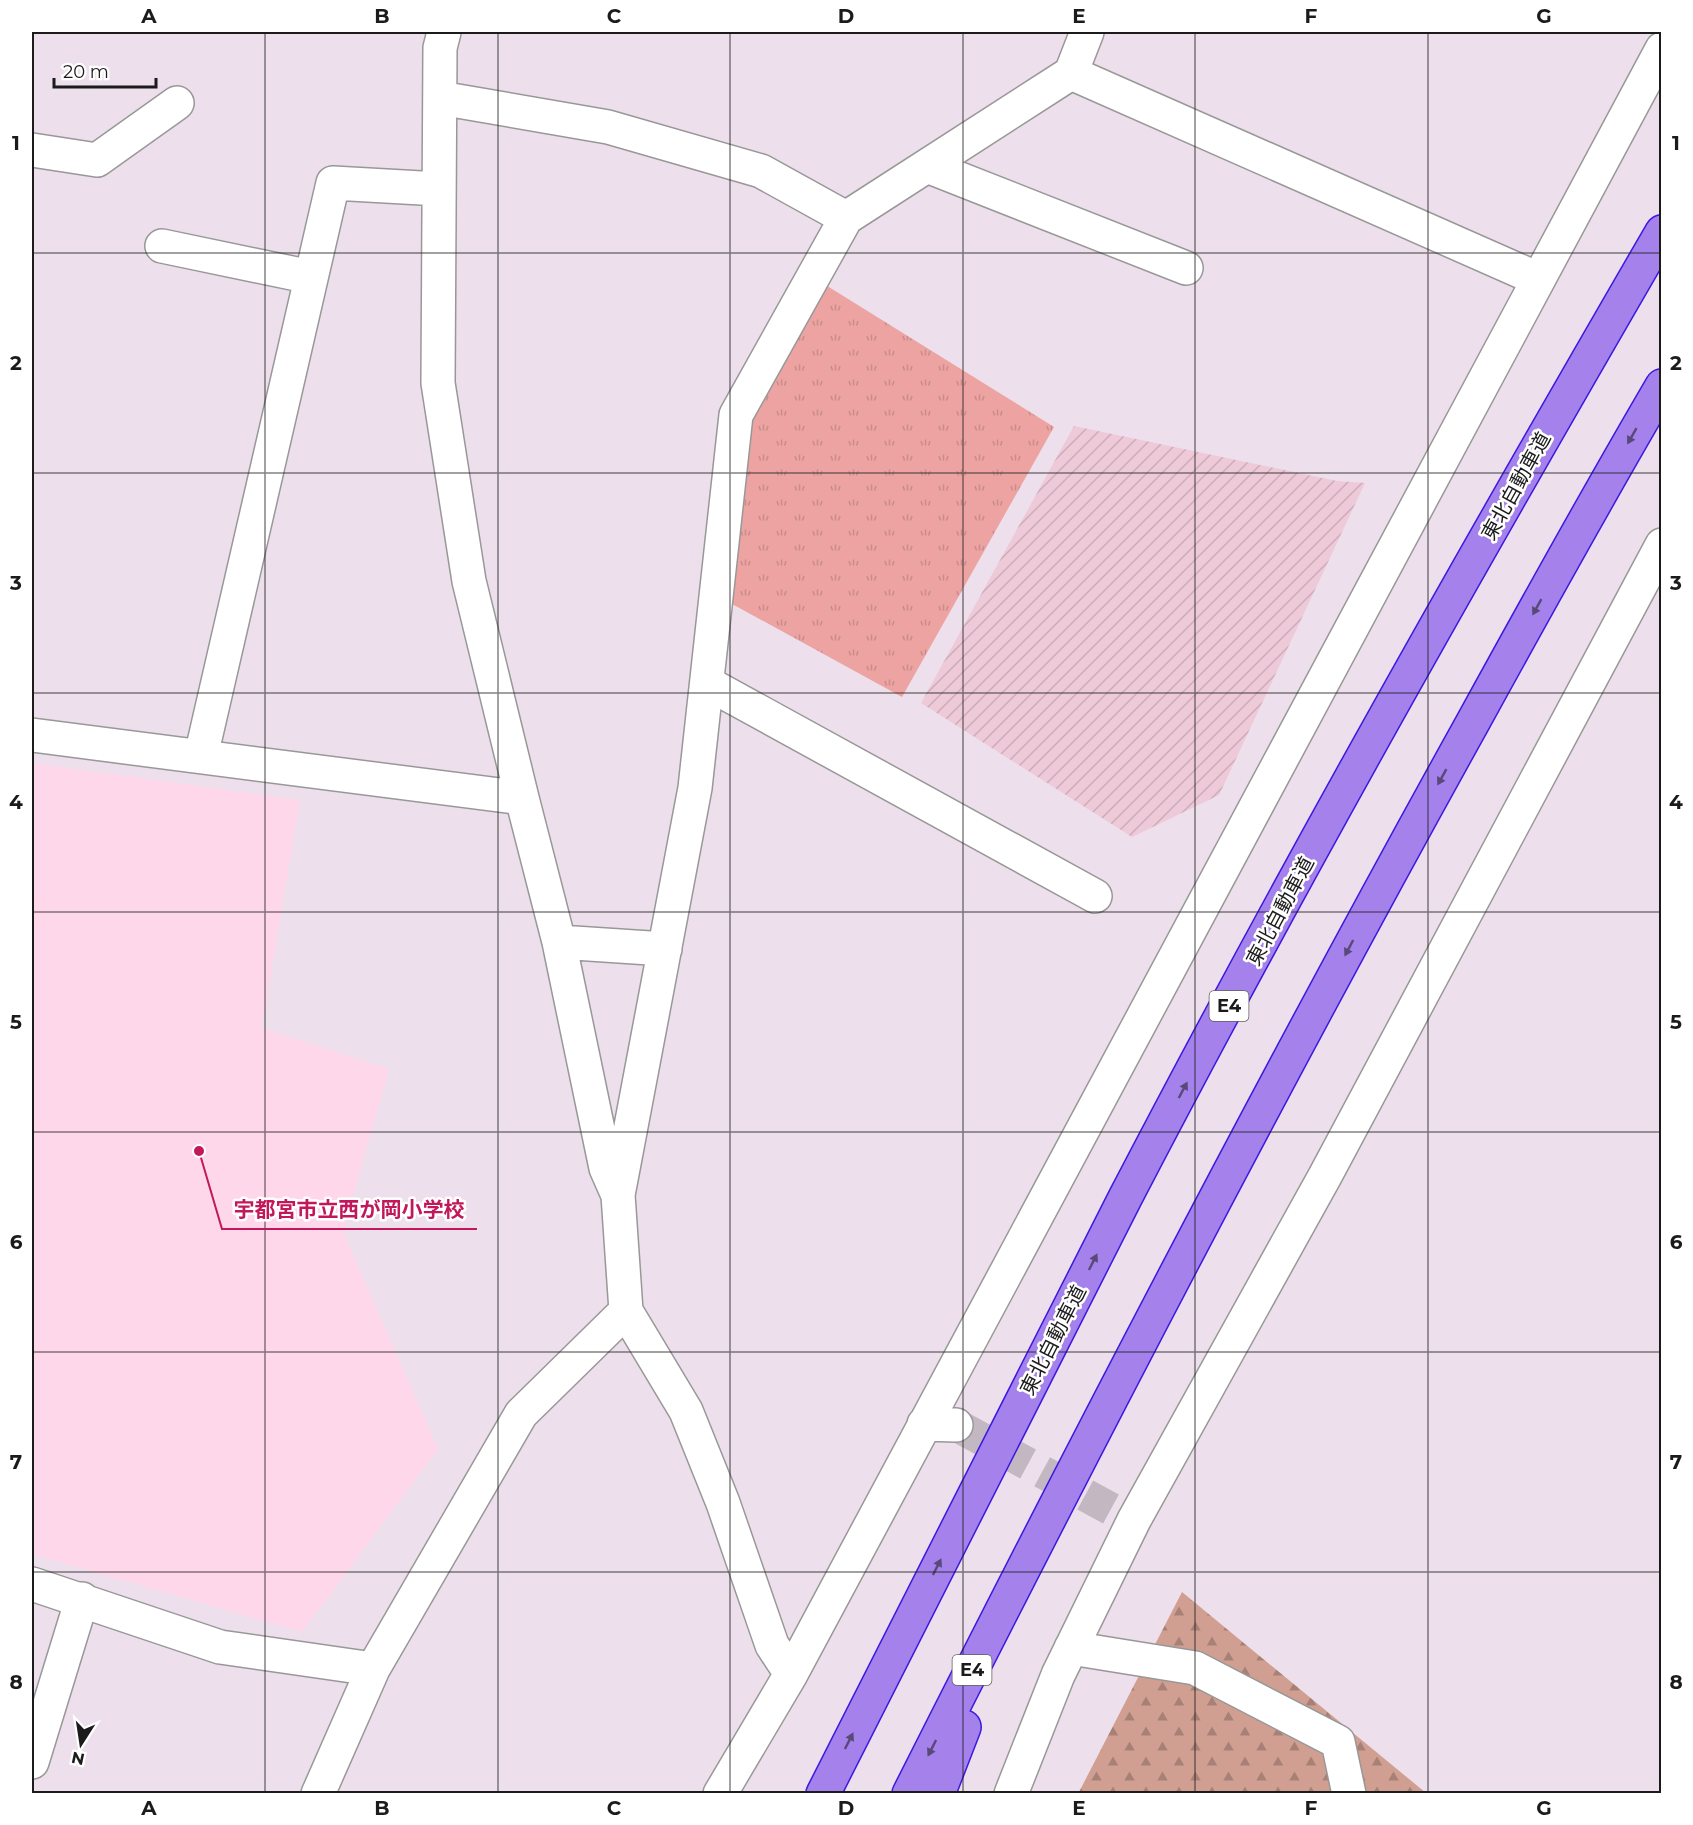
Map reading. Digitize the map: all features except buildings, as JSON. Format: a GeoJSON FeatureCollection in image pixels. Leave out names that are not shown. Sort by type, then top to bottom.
{"type":"FeatureCollection","features":[{"type":"Feature","properties":{"kind":"highway","name":"東北自動車道"},"geometry":{"type":"LineString","coordinates":[[823,1794],[1127,1195],[1260,946],[1534,453],[1662,232]]}},
{"type":"Feature","properties":{"kind":"highway","name":"E4"},"geometry":{"type":"LineString","coordinates":[[909,1794],[1204,1218],[1373,902],[1614,468],[1662,386]]}},
{"type":"Feature","properties":{"kind":"highway"},"geometry":{"type":"LineString","coordinates":[[938,1794],[1034,1546]]}},
{"type":"Feature","properties":{"kind":"street"},"geometry":{"type":"LineString","coordinates":[[444,32],[440,48],[438,383],[469,581],[559,942],[606,1168],[618,1195]]}},
{"type":"Feature","properties":{"kind":"street"},"geometry":{"type":"LineString","coordinates":[[791,1674],[772,1645],[723,1503],[686,1411],[626,1311],[618,1195],[695,788],[736,415],[846,218],[1071,73],[1087,32]]}},
{"type":"Feature","properties":{"kind":"street"},"geometry":{"type":"LineString","coordinates":[[720,1794],[791,1674],[1662,50]]}},
{"type":"Feature","properties":{"kind":"street"},"geometry":{"type":"LineString","coordinates":[[1071,73],[1538,279]]}},
{"type":"Feature","properties":{"kind":"street"},"geometry":{"type":"LineString","coordinates":[[440,98],[608,127],[761,171],[846,218]]}},
{"type":"Feature","properties":{"kind":"street"},"geometry":{"type":"LineString","coordinates":[[32,150],[97,160],[177,103]]}},
{"type":"Feature","properties":{"kind":"street"},"geometry":{"type":"LineString","coordinates":[[927,166],[1186,268]]}},
{"type":"Feature","properties":{"kind":"street"},"geometry":{"type":"LineString","coordinates":[[201,756],[333,183],[439,189]]}},
{"type":"Feature","properties":{"kind":"street"},"geometry":{"type":"LineString","coordinates":[[162,246],[311,277]]}},
{"type":"Feature","properties":{"kind":"street"},"geometry":{"type":"LineString","coordinates":[[1011,1794],[1123,1514],[1325,1176],[1662,545]]}},
{"type":"Feature","properties":{"kind":"street"},"geometry":{"type":"LineString","coordinates":[[707,683],[1095,896]]}},
{"type":"Feature","properties":{"kind":"street"},"geometry":{"type":"LineString","coordinates":[[32,735],[522,798]]}},
{"type":"Feature","properties":{"kind":"street"},"geometry":{"type":"LineString","coordinates":[[559,942],[665,949]]}},
{"type":"Feature","properties":{"kind":"street"},"geometry":{"type":"LineString","coordinates":[[318,1794],[373,1669],[521,1414],[626,1311]]}},
{"type":"Feature","properties":{"kind":"street"},"geometry":{"type":"LineString","coordinates":[[924,1424],[956,1425]]}},
{"type":"Feature","properties":{"kind":"street"},"geometry":{"type":"LineString","coordinates":[[32,1584],[220,1647],[373,1669]]}},
{"type":"Feature","properties":{"kind":"street"},"geometry":{"type":"LineString","coordinates":[[32,1762],[82,1599]]}},
{"type":"Feature","properties":{"kind":"street"},"geometry":{"type":"LineString","coordinates":[[1071,1648],[1195,1668],[1338,1742],[1349,1794]]}},
{"type":"Feature","properties":{"kind":"shaded area"},"geometry":{"type":"Polygon","coordinates":[[[1074,426],[1337,481],[1365,483],[1219,795],[1132,837],[921,703],[1074,426]]]}},
{"type":"Feature","properties":{"kind":"shaded area"},"geometry":{"type":"Polygon","coordinates":[[[32,763],[300,800],[262,1028],[389,1069],[343,1232],[438,1449],[302,1632],[32,1554],[32,763]]]}},
{"type":"Feature","properties":{"kind":"green space"},"geometry":{"type":"Polygon","coordinates":[[[824,284],[1054,427],[902,697],[723,599],[746,425],[824,284]]]}},
{"type":"Feature","properties":{"kind":"green space"},"geometry":{"type":"Polygon","coordinates":[[[1182,1592],[1426,1793],[1078,1794],[1182,1592]]]}},
{"type":"Feature","properties":{"kind":"tunnel"},"geometry":{"type":"LineString","coordinates":[[956,1425],[1111,1509]]}},
{"type":"Feature","properties":{"kind":"place","name":"宇都宮市立西が岡小学校"},"geometry":{"type":"Point","coordinates":[199,1151]}}]}
